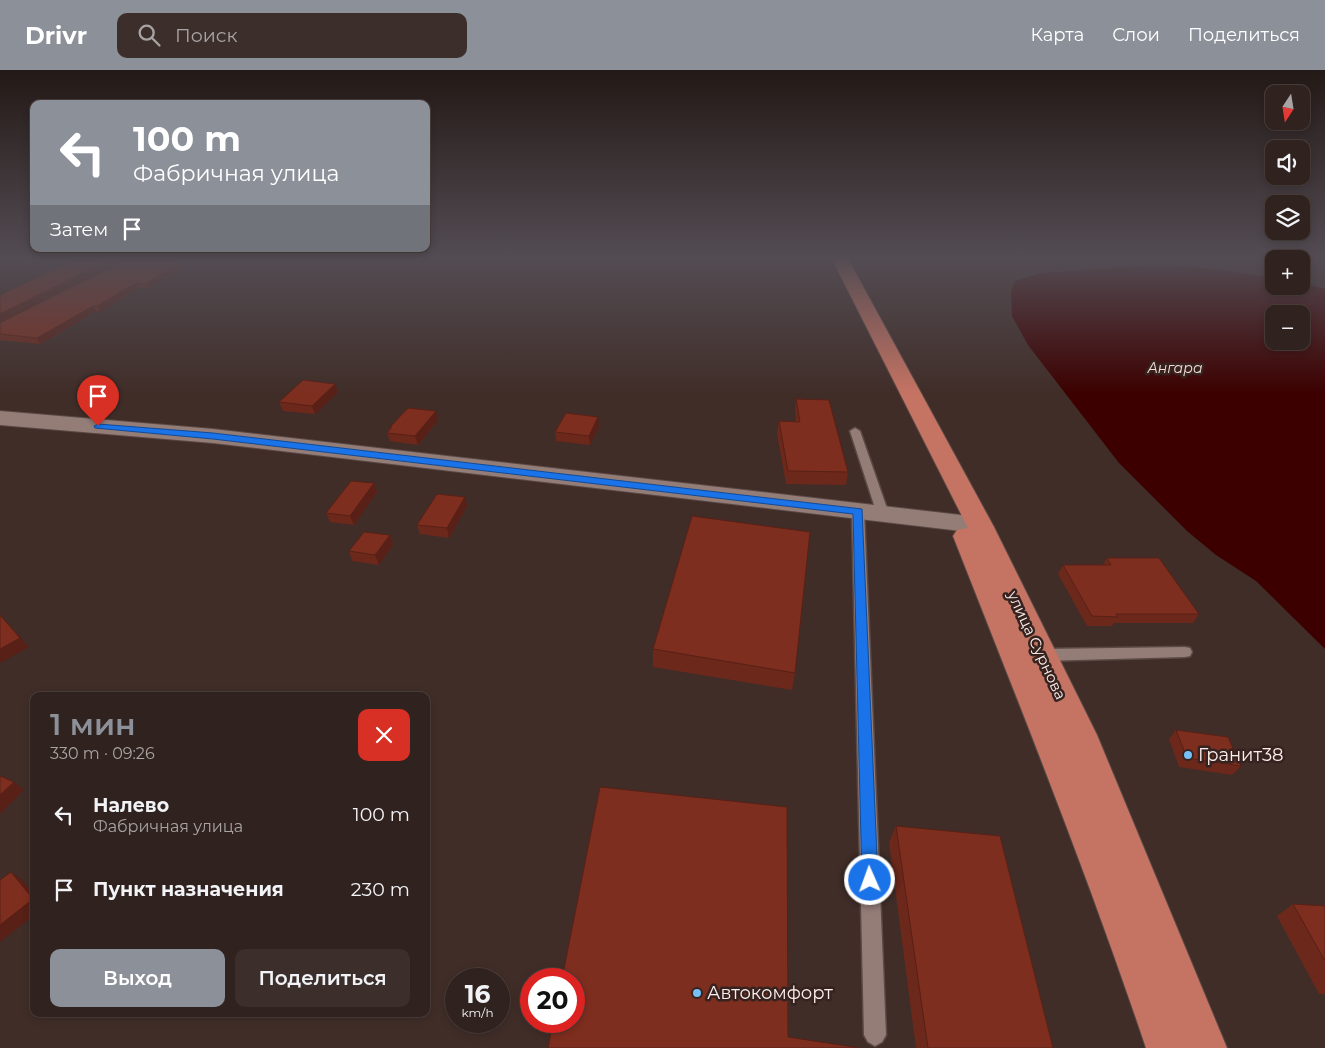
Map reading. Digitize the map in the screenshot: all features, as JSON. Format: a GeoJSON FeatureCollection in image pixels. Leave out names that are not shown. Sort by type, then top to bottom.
{"type":"FeatureCollection","features":[{"type":"Feature","properties":{"kind":"main road","name":"улица Сурнова"},"geometry":{"type":"LineString","coordinates":[[847,303],[961,523],[1050,734],[1133,944],[1170,1048]]}},
{"type":"Feature","properties":{"kind":"main road","name":"улица Сурнова"},"geometry":{"type":"LineString","coordinates":[[863,303],[981,527],[1080,735],[1203,1048]]}},
{"type":"Feature","properties":{"kind":"street"},"geometry":{"type":"LineString","coordinates":[[0,418],[213,436],[961,523]]}},
{"type":"Feature","properties":{"kind":"lane"},"geometry":{"type":"LineString","coordinates":[[855,431],[883,514]]}},
{"type":"Feature","properties":{"kind":"lane"},"geometry":{"type":"LineString","coordinates":[[858,511],[875,1034]]}},
{"type":"Feature","properties":{"kind":"lane"},"geometry":{"type":"LineString","coordinates":[[1042,655],[1185,652]]}},
{"type":"Feature","properties":{"kind":"water","name":"Ангара"},"geometry":{"type":"Polygon","coordinates":[[[1011,303],[1325,303],[1325,649],[1256,581],[1216,555],[1187,531],[1119,463],[1028,345],[1012,316],[1011,303]]]}},
{"type":"Feature","properties":{"kind":"building"},"geometry":{"type":"Polygon","coordinates":[[[0,303],[23,303],[0,314],[0,303]]]}},
{"type":"Feature","properties":{"kind":"building"},"geometry":{"type":"Polygon","coordinates":[[[41,303],[103,303],[93,306],[37,338],[0,334],[0,323],[41,303]]]}},
{"type":"Feature","properties":{"kind":"building"},"geometry":{"type":"Polygon","coordinates":[[[303,380],[335,384],[312,406],[279,402],[303,380]]]}},
{"type":"Feature","properties":{"kind":"building"},"geometry":{"type":"Polygon","coordinates":[[[796,399],[829,400],[848,472],[788,471],[779,421],[800,422],[796,399]]]}},
{"type":"Feature","properties":{"kind":"building"},"geometry":{"type":"Polygon","coordinates":[[[408,408],[436,411],[415,436],[387,433],[392,427],[390,427],[408,408]]]}},
{"type":"Feature","properties":{"kind":"building"},"geometry":{"type":"Polygon","coordinates":[[[566,413],[598,417],[589,436],[555,432],[566,413]]]}},
{"type":"Feature","properties":{"kind":"building"},"geometry":{"type":"Polygon","coordinates":[[[351,481],[374,483],[350,516],[326,513],[351,481]]]}},
{"type":"Feature","properties":{"kind":"building"},"geometry":{"type":"Polygon","coordinates":[[[437,494],[465,497],[447,528],[417,525],[437,494]]]}},
{"type":"Feature","properties":{"kind":"building"},"geometry":{"type":"Polygon","coordinates":[[[692,516],[810,532],[795,673],[653,649],[692,516]]]}},
{"type":"Feature","properties":{"kind":"building"},"geometry":{"type":"Polygon","coordinates":[[[364,532],[390,535],[375,555],[349,551],[364,532]]]}},
{"type":"Feature","properties":{"kind":"building"},"geometry":{"type":"Polygon","coordinates":[[[1107,558],[1159,558],[1199,614],[1116,614],[1118,617],[1092,616],[1063,565],[1111,565],[1107,558]]]}},
{"type":"Feature","properties":{"kind":"building"},"geometry":{"type":"Polygon","coordinates":[[[0,615],[20,638],[0,649],[0,615]]]}},
{"type":"Feature","properties":{"kind":"building"},"geometry":{"type":"Polygon","coordinates":[[[1176,730],[1228,737],[1241,766],[1187,758],[1176,730]]]}},
{"type":"Feature","properties":{"kind":"building"},"geometry":{"type":"Polygon","coordinates":[[[0,776],[14,782],[0,795],[0,776]]]}},
{"type":"Feature","properties":{"kind":"building"},"geometry":{"type":"Polygon","coordinates":[[[600,787],[787,807],[788,1037],[860,1048],[548,1048],[551,1033],[585,1033],[585,968],[564,968],[600,787]]]}},
{"type":"Feature","properties":{"kind":"building"},"geometry":{"type":"Polygon","coordinates":[[[896,826],[1000,836],[1053,1048],[928,1048],[896,826]]]}},
{"type":"Feature","properties":{"kind":"building"},"geometry":{"type":"Polygon","coordinates":[[[11,872],[30,895],[30,901],[0,925],[0,880],[11,872]]]}},
{"type":"Feature","properties":{"kind":"building"},"geometry":{"type":"Polygon","coordinates":[[[1293,904],[1325,906],[1325,961],[1293,904]]]}},
{"type":"Feature","properties":{"kind":"place","name":"Гранит38"},"geometry":{"type":"Point","coordinates":[1188,755]}},
{"type":"Feature","properties":{"kind":"place","name":"Автокомфорт"},"geometry":{"type":"Point","coordinates":[697,993]}},
{"type":"Feature","properties":{"kind":"route"},"geometry":{"type":"LineString","coordinates":[[98,426],[213,436],[858,511],[870,880]]}}]}
